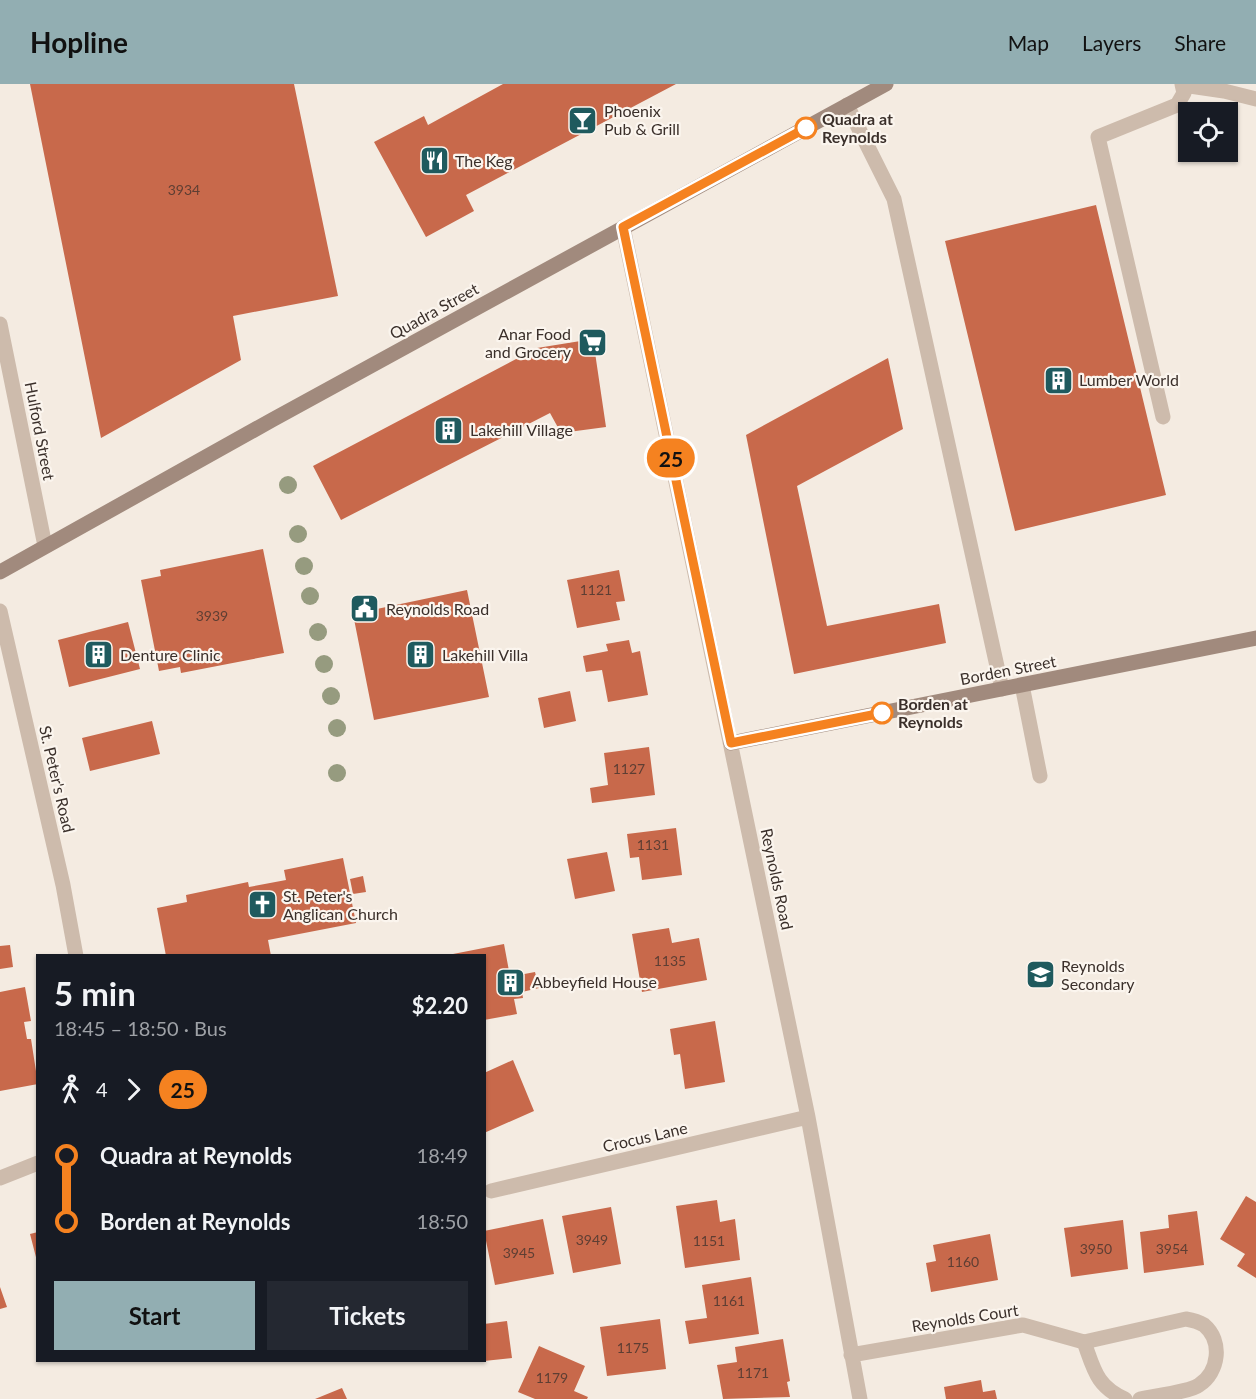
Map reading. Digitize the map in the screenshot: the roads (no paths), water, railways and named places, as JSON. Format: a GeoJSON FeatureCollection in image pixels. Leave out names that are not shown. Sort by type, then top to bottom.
{"type":"FeatureCollection","features":[{"type":"Feature","properties":{"kind":"main road","name":"Quadra Street"},"geometry":{"type":"LineString","coordinates":[[0,572],[886,84]]}},
{"type":"Feature","properties":{"kind":"main road","name":"Borden Street"},"geometry":{"type":"LineString","coordinates":[[731,743],[1256,638]]}},
{"type":"Feature","properties":{"kind":"street"},"geometry":{"type":"LineString","coordinates":[[1163,417],[1098,137],[1176,105],[1184,93],[1183,85],[1224,91],[1256,99]]}},
{"type":"Feature","properties":{"kind":"street"},"geometry":{"type":"LineString","coordinates":[[847,105],[894,199],[1002,689]]}},
{"type":"Feature","properties":{"kind":"street","name":"Reynolds Road"},"geometry":{"type":"LineString","coordinates":[[623,227],[808,1117],[860,1399]]}},
{"type":"Feature","properties":{"kind":"street","name":"Hulford Street"},"geometry":{"type":"LineString","coordinates":[[0,324],[45,546]]}},
{"type":"Feature","properties":{"kind":"street","name":"St. Peter's Road"},"geometry":{"type":"LineString","coordinates":[[0,611],[63,885],[76,954]]}},
{"type":"Feature","properties":{"kind":"street"},"geometry":{"type":"LineString","coordinates":[[1022,685],[1040,776]]}},
{"type":"Feature","properties":{"kind":"street","name":"Crocus Lane"},"geometry":{"type":"LineString","coordinates":[[491,1191],[808,1117]]}},
{"type":"Feature","properties":{"kind":"street"},"geometry":{"type":"LineString","coordinates":[[0,1178],[36,1164]]}},
{"type":"Feature","properties":{"kind":"street","name":"Reynolds Court"},"geometry":{"type":"LineString","coordinates":[[851,1355],[1023,1325],[1084,1342],[1186,1318],[1203,1324],[1214,1338],[1217,1358],[1210,1375],[1198,1386],[1140,1399]]}},
{"type":"Feature","properties":{"kind":"street"},"geometry":{"type":"LineString","coordinates":[[1084,1342],[1098,1377],[1109,1392],[1125,1399]]}},
{"type":"Feature","properties":{"kind":"place","name":"Phoenix Pub & Grill"},"geometry":{"type":"Point","coordinates":[583,120]}},
{"type":"Feature","properties":{"kind":"place","name":"Quadra at Reynolds"},"geometry":{"type":"Point","coordinates":[806,128]}},
{"type":"Feature","properties":{"kind":"place","name":"The Keg"},"geometry":{"type":"Point","coordinates":[434,161]}},
{"type":"Feature","properties":{"kind":"place","name":"Anar Food and Grocery"},"geometry":{"type":"Point","coordinates":[592,343]}},
{"type":"Feature","properties":{"kind":"place","name":"Lumber World"},"geometry":{"type":"Point","coordinates":[1058,380]}},
{"type":"Feature","properties":{"kind":"place","name":"Lakehill Village"},"geometry":{"type":"Point","coordinates":[449,430]}},
{"type":"Feature","properties":{"kind":"place","name":"Reynolds Road"},"geometry":{"type":"Point","coordinates":[365,609]}},
{"type":"Feature","properties":{"kind":"place","name":"Denture Clinic"},"geometry":{"type":"Point","coordinates":[99,655]}},
{"type":"Feature","properties":{"kind":"place","name":"Lakehill Villa"},"geometry":{"type":"Point","coordinates":[421,655]}},
{"type":"Feature","properties":{"kind":"place","name":"Borden at Reynolds"},"geometry":{"type":"Point","coordinates":[882,713]}},
{"type":"Feature","properties":{"kind":"place","name":"St. Peter's Anglican Church"},"geometry":{"type":"Point","coordinates":[262,905]}},
{"type":"Feature","properties":{"kind":"place","name":"Reynolds Secondary"},"geometry":{"type":"Point","coordinates":[1040,975]}},
{"type":"Feature","properties":{"kind":"place","name":"Abbeyfield House"},"geometry":{"type":"Point","coordinates":[511,982]}}]}
